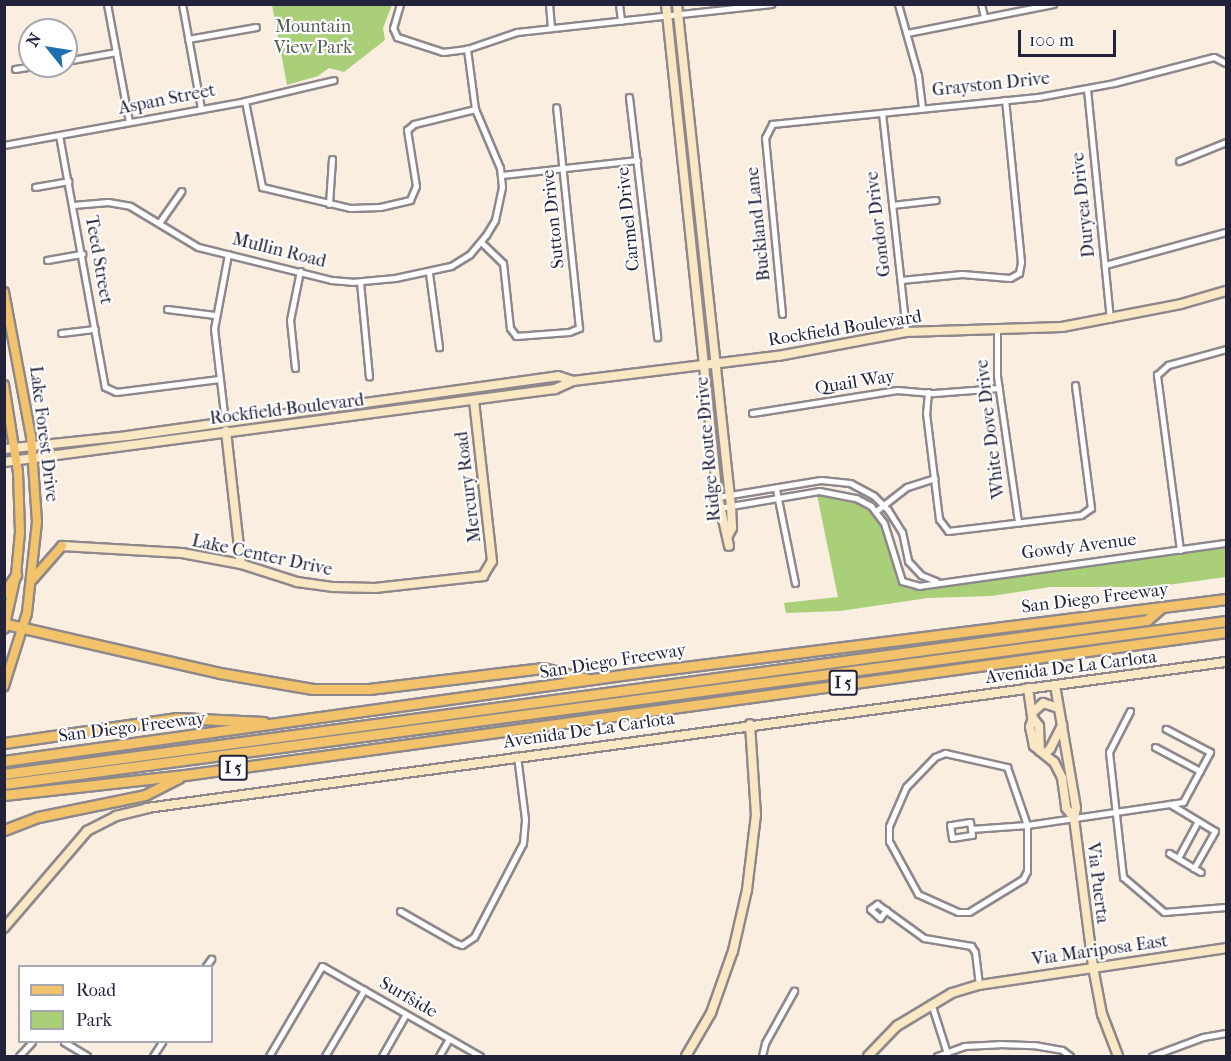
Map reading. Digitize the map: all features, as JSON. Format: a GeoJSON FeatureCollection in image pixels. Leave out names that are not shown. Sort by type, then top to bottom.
{"type":"FeatureCollection","features":[{"type":"Feature","properties":{"kind":"highway"},"geometry":{"type":"LineString","coordinates":[[4,593],[16,575]]}},
{"type":"Feature","properties":{"kind":"highway","name":"San Diego Freeway"},"geometry":{"type":"LineString","coordinates":[[4,761],[592,680],[1227,598]]}},
{"type":"Feature","properties":{"kind":"highway"},"geometry":{"type":"LineString","coordinates":[[4,774],[1147,620],[1162,607]]}},
{"type":"Feature","properties":{"kind":"highway"},"geometry":{"type":"LineString","coordinates":[[4,784],[1227,621]]}},
{"type":"Feature","properties":{"kind":"highway"},"geometry":{"type":"LineString","coordinates":[[5,627],[23,628],[219,673],[313,689],[369,689],[542,668],[592,680]]}},
{"type":"Feature","properties":{"kind":"highway","name":"I 5"},"geometry":{"type":"LineString","coordinates":[[4,795],[185,775],[1227,632]]}},
{"type":"Feature","properties":{"kind":"highway"},"geometry":{"type":"LineString","coordinates":[[4,743],[177,718],[288,723]]}},
{"type":"Feature","properties":{"kind":"highway"},"geometry":{"type":"LineString","coordinates":[[4,830],[38,817],[145,795],[185,775]]}},
{"type":"Feature","properties":{"kind":"main road","name":"Ridge Route Drive"},"geometry":{"type":"LineString","coordinates":[[666,4],[719,508],[728,536]]}},
{"type":"Feature","properties":{"kind":"main road","name":"Ridge Route Drive"},"geometry":{"type":"LineString","coordinates":[[677,4],[730,496],[732,528],[728,536]]}},
{"type":"Feature","properties":{"kind":"main road","name":"Rockfield Boulevard"},"geometry":{"type":"LineString","coordinates":[[4,462],[555,389],[573,381],[715,361],[778,356],[906,332],[997,331],[1110,319],[1227,291]]}},
{"type":"Feature","properties":{"kind":"main road","name":"Lake Forest Drive"},"geometry":{"type":"LineString","coordinates":[[4,292],[34,457],[38,522],[33,580],[23,628],[4,686]]}},
{"type":"Feature","properties":{"kind":"main road","name":"Rockfield Boulevard"},"geometry":{"type":"LineString","coordinates":[[4,449],[225,422],[558,376],[573,381]]}},
{"type":"Feature","properties":{"kind":"main road","name":"Lake Forest Drive"},"geometry":{"type":"LineString","coordinates":[[4,386],[15,447],[20,532],[16,575],[5,627]]}},
{"type":"Feature","properties":{"kind":"main road"},"geometry":{"type":"LineString","coordinates":[[474,400],[481,387]]}},
{"type":"Feature","properties":{"kind":"main road","name":"Mercury Road"},"geometry":{"type":"LineString","coordinates":[[474,400],[492,561],[490,570]]}},
{"type":"Feature","properties":{"kind":"main road"},"geometry":{"type":"LineString","coordinates":[[225,422],[241,564]]}},
{"type":"Feature","properties":{"kind":"main road"},"geometry":{"type":"LineString","coordinates":[[728,536],[729,546]]}},
{"type":"Feature","properties":{"kind":"main road"},"geometry":{"type":"LineString","coordinates":[[33,580],[62,546]]}},
{"type":"Feature","properties":{"kind":"main road","name":"Lake Center Drive"},"geometry":{"type":"LineString","coordinates":[[62,546],[182,553],[241,564],[297,582],[354,588],[475,578],[490,570]]}},
{"type":"Feature","properties":{"kind":"main road","name":"Avenida De La Carlota"},"geometry":{"type":"LineString","coordinates":[[4,928],[71,846],[87,831],[116,816],[147,808],[750,724],[1227,662]]}},
{"type":"Feature","properties":{"kind":"main road","name":"Via Puerta"},"geometry":{"type":"LineString","coordinates":[[1055,685],[1076,808],[1074,818],[1093,967],[1102,1014],[1118,1056]]}},
{"type":"Feature","properties":{"kind":"main road"},"geometry":{"type":"LineString","coordinates":[[1028,688],[1032,716],[1031,737],[1042,752],[1050,749],[1062,725]]}},
{"type":"Feature","properties":{"kind":"main road"},"geometry":{"type":"LineString","coordinates":[[1032,716],[1043,703],[1059,708]]}},
{"type":"Feature","properties":{"kind":"main road"},"geometry":{"type":"LineString","coordinates":[[686,1056],[711,1013],[733,951],[747,890],[756,815],[750,724]]}},
{"type":"Feature","properties":{"kind":"main road","name":"Via Puerta"},"geometry":{"type":"LineString","coordinates":[[1042,752],[1062,777],[1066,808],[1074,818]]}},
{"type":"Feature","properties":{"kind":"main road","name":"Via Mariposa East"},"geometry":{"type":"LineString","coordinates":[[871,1053],[897,1026],[931,1003],[979,985],[1227,948]]}},
{"type":"Feature","properties":{"kind":"street"},"geometry":{"type":"LineString","coordinates":[[107,4],[129,122]]}},
{"type":"Feature","properties":{"kind":"street"},"geometry":{"type":"LineString","coordinates":[[182,4],[201,109]]}},
{"type":"Feature","properties":{"kind":"street"},"geometry":{"type":"LineString","coordinates":[[400,4],[393,28],[397,37],[433,51],[467,49],[517,32],[771,4]]}},
{"type":"Feature","properties":{"kind":"street"},"geometry":{"type":"LineString","coordinates":[[549,4],[551,28]]}},
{"type":"Feature","properties":{"kind":"street"},"geometry":{"type":"LineString","coordinates":[[619,4],[621,21]]}},
{"type":"Feature","properties":{"kind":"street"},"geometry":{"type":"LineString","coordinates":[[898,4],[907,33],[922,107]]}},
{"type":"Feature","properties":{"kind":"street"},"geometry":{"type":"LineString","coordinates":[[981,4],[984,17]]}},
{"type":"Feature","properties":{"kind":"street"},"geometry":{"type":"LineString","coordinates":[[907,33],[1053,4]]}},
{"type":"Feature","properties":{"kind":"street"},"geometry":{"type":"LineString","coordinates":[[188,39],[256,27]]}},
{"type":"Feature","properties":{"kind":"street"},"geometry":{"type":"LineString","coordinates":[[467,49],[475,109],[502,175],[637,160]]}},
{"type":"Feature","properties":{"kind":"street"},"geometry":{"type":"LineString","coordinates":[[78,59],[116,52]]}},
{"type":"Feature","properties":{"kind":"street","name":"Grayston Drive"},"geometry":{"type":"LineString","coordinates":[[765,132],[776,123],[1005,100],[1087,88],[1214,57],[1224,61]]}},
{"type":"Feature","properties":{"kind":"street","name":"Aspan Street"},"geometry":{"type":"LineString","coordinates":[[4,145],[245,101],[334,80]]}},
{"type":"Feature","properties":{"kind":"street","name":"Duryea Drive"},"geometry":{"type":"LineString","coordinates":[[1087,88],[1110,319]]}},
{"type":"Feature","properties":{"kind":"street","name":"Carmel Drive"},"geometry":{"type":"LineString","coordinates":[[629,98],[657,337]]}},
{"type":"Feature","properties":{"kind":"street"},"geometry":{"type":"LineString","coordinates":[[901,280],[962,274],[1010,278],[1017,275],[1021,262],[1005,100]]}},
{"type":"Feature","properties":{"kind":"street"},"geometry":{"type":"LineString","coordinates":[[245,101],[262,187],[329,204],[380,207],[414,196],[406,130],[414,124],[475,109]]}},
{"type":"Feature","properties":{"kind":"street","name":"Sutton Drive"},"geometry":{"type":"LineString","coordinates":[[481,242],[503,263],[510,328],[516,336],[569,332],[579,328],[556,107]]}},
{"type":"Feature","properties":{"kind":"street","name":"Gondor Drive"},"geometry":{"type":"LineString","coordinates":[[882,113],[906,332]]}},
{"type":"Feature","properties":{"kind":"street","name":"Buckland Lane"},"geometry":{"type":"LineString","coordinates":[[765,132],[782,314]]}},
{"type":"Feature","properties":{"kind":"street","name":"Teed Street"},"geometry":{"type":"LineString","coordinates":[[59,135],[108,390],[219,379]]}},
{"type":"Feature","properties":{"kind":"street"},"geometry":{"type":"LineString","coordinates":[[1179,161],[1227,142]]}},
{"type":"Feature","properties":{"kind":"street"},"geometry":{"type":"LineString","coordinates":[[329,204],[332,159]]}},
{"type":"Feature","properties":{"kind":"street","name":"Mullin Road"},"geometry":{"type":"LineString","coordinates":[[73,205],[120,203],[198,247],[300,271],[360,282],[429,273],[458,262],[481,242],[495,220],[502,175]]}},
{"type":"Feature","properties":{"kind":"street"},"geometry":{"type":"LineString","coordinates":[[35,187],[68,181]]}},
{"type":"Feature","properties":{"kind":"street"},"geometry":{"type":"LineString","coordinates":[[159,223],[181,191]]}},
{"type":"Feature","properties":{"kind":"street"},"geometry":{"type":"LineString","coordinates":[[892,205],[936,200]]}},
{"type":"Feature","properties":{"kind":"street"},"geometry":{"type":"LineString","coordinates":[[1105,265],[1227,232]]}},
{"type":"Feature","properties":{"kind":"street"},"geometry":{"type":"LineString","coordinates":[[47,260],[82,254]]}},
{"type":"Feature","properties":{"kind":"street"},"geometry":{"type":"LineString","coordinates":[[225,422],[219,379],[215,315],[228,254]]}},
{"type":"Feature","properties":{"kind":"street"},"geometry":{"type":"LineString","coordinates":[[295,368],[290,320],[300,271]]}},
{"type":"Feature","properties":{"kind":"street"},"geometry":{"type":"LineString","coordinates":[[429,273],[439,347]]}},
{"type":"Feature","properties":{"kind":"street"},"geometry":{"type":"LineString","coordinates":[[360,282],[369,377]]}},
{"type":"Feature","properties":{"kind":"street"},"geometry":{"type":"LineString","coordinates":[[167,309],[215,315]]}},
{"type":"Feature","properties":{"kind":"street"},"geometry":{"type":"LineString","coordinates":[[61,333],[95,329]]}},
{"type":"Feature","properties":{"kind":"street","name":"White Dove Drive"},"geometry":{"type":"LineString","coordinates":[[997,331],[999,388],[1018,522]]}},
{"type":"Feature","properties":{"kind":"street"},"geometry":{"type":"LineString","coordinates":[[1180,550],[1159,370],[1227,350]]}},
{"type":"Feature","properties":{"kind":"street"},"geometry":{"type":"LineString","coordinates":[[928,392],[926,420],[943,529],[1081,515],[1091,508],[1075,385]]}},
{"type":"Feature","properties":{"kind":"street","name":"Quail Way"},"geometry":{"type":"LineString","coordinates":[[752,413],[888,391],[928,392],[999,388]]}},
{"type":"Feature","properties":{"kind":"street"},"geometry":{"type":"LineString","coordinates":[[876,512],[883,504],[907,487],[935,478]]}},
{"type":"Feature","properties":{"kind":"street"},"geometry":{"type":"LineString","coordinates":[[718,497],[836,480],[865,489],[883,504],[902,532],[908,561],[921,575],[936,581]]}},
{"type":"Feature","properties":{"kind":"street"},"geometry":{"type":"LineString","coordinates":[[776,489],[795,583]]}},
{"type":"Feature","properties":{"kind":"street","name":"Gowdy Avenue"},"geometry":{"type":"LineString","coordinates":[[719,508],[832,492],[856,498],[876,512],[890,534],[902,581],[920,586],[936,581],[1227,543]]}},
{"type":"Feature","properties":{"kind":"street"},"geometry":{"type":"LineString","coordinates":[[1130,711],[1109,752],[1123,877],[1164,912],[1227,907]]}},
{"type":"Feature","properties":{"kind":"street"},"geometry":{"type":"LineString","coordinates":[[971,829],[1027,825],[1183,802],[1210,752],[1166,729]]}},
{"type":"Feature","properties":{"kind":"street"},"geometry":{"type":"LineString","coordinates":[[1155,747],[1200,771]]}},
{"type":"Feature","properties":{"kind":"street"},"geometry":{"type":"LineString","coordinates":[[945,753],[1006,767],[1027,825],[1027,871],[1023,879],[969,912],[958,912],[918,894],[889,841],[889,826],[906,787],[935,757],[945,753]]}},
{"type":"Feature","properties":{"kind":"street"},"geometry":{"type":"LineString","coordinates":[[400,910],[456,943],[462,945],[474,937],[523,843],[525,819],[517,756]]}},
{"type":"Feature","properties":{"kind":"street"},"geometry":{"type":"LineString","coordinates":[[1169,804],[1215,831],[1194,868]]}},
{"type":"Feature","properties":{"kind":"street"},"geometry":{"type":"LineString","coordinates":[[1178,858],[1198,821]]}},
{"type":"Feature","properties":{"kind":"street"},"geometry":{"type":"LineString","coordinates":[[970,822],[971,829],[972,835],[952,838],[950,825],[970,822]]}},
{"type":"Feature","properties":{"kind":"street"},"geometry":{"type":"LineString","coordinates":[[1169,853],[1202,872]]}},
{"type":"Feature","properties":{"kind":"street"},"geometry":{"type":"LineString","coordinates":[[886,910],[924,938],[970,946],[975,952],[979,985]]}},
{"type":"Feature","properties":{"kind":"street"},"geometry":{"type":"LineString","coordinates":[[207,965],[211,959]]}},
{"type":"Feature","properties":{"kind":"street","name":"Surfside"},"geometry":{"type":"LineString","coordinates":[[269,1056],[322,966],[480,1056]]}},
{"type":"Feature","properties":{"kind":"street"},"geometry":{"type":"LineString","coordinates":[[325,1056],[364,990]]}},
{"type":"Feature","properties":{"kind":"street"},"geometry":{"type":"LineString","coordinates":[[764,1056],[765,1042],[794,991]]}},
{"type":"Feature","properties":{"kind":"street"},"geometry":{"type":"LineString","coordinates":[[931,1003],[946,1050]]}},
{"type":"Feature","properties":{"kind":"street"},"geometry":{"type":"LineString","coordinates":[[382,1056],[406,1014]]}},
{"type":"Feature","properties":{"kind":"street"},"geometry":{"type":"LineString","coordinates":[[1152,1056],[1203,1037],[1227,1033]]}},
{"type":"Feature","properties":{"kind":"street"},"geometry":{"type":"LineString","coordinates":[[439,1056],[449,1039]]}},
{"type":"Feature","properties":{"kind":"street"},"geometry":{"type":"LineString","coordinates":[[19,1056],[30,1043]]}},
{"type":"Feature","properties":{"kind":"street"},"geometry":{"type":"LineString","coordinates":[[67,1043],[87,1056]]}},
{"type":"Feature","properties":{"kind":"street"},"geometry":{"type":"LineString","coordinates":[[153,1056],[161,1043]]}},
{"type":"Feature","properties":{"kind":"street"},"geometry":{"type":"LineString","coordinates":[[937,1056],[946,1050],[999,1044],[1034,1045],[1062,1050],[1070,1056]]}},
{"type":"Feature","properties":{"kind":"green space","name":"Mountain View Park"},"geometry":{"type":"Polygon","coordinates":[[[272,4],[392,5],[383,28],[385,40],[344,72],[329,68],[318,76],[287,85],[272,4]]]}},
{"type":"Feature","properties":{"kind":"green space"},"geometry":{"type":"Polygon","coordinates":[[[817,495],[845,497],[872,513],[888,539],[899,584],[910,588],[1226,548],[1226,577],[1153,587],[1050,587],[991,596],[928,598],[840,611],[786,613],[784,603],[838,597],[817,495]]]}}]}
